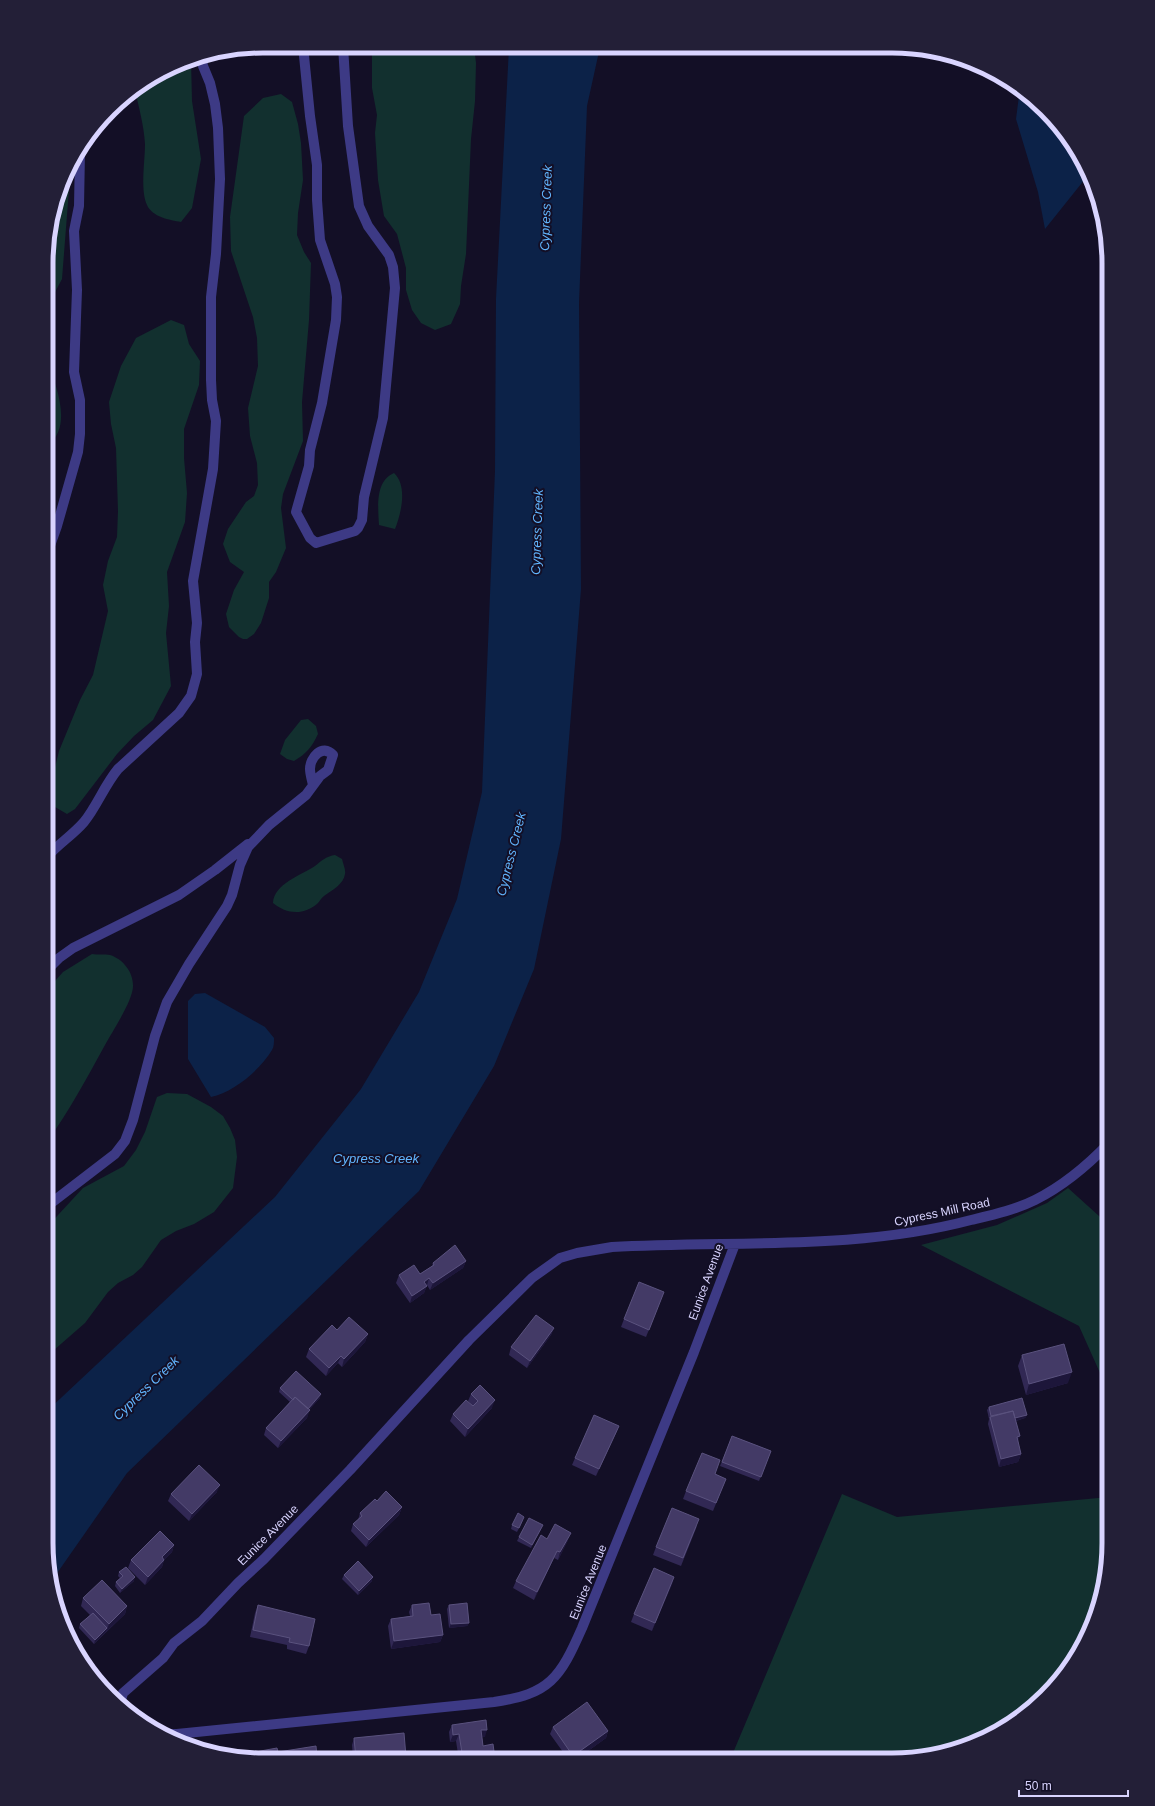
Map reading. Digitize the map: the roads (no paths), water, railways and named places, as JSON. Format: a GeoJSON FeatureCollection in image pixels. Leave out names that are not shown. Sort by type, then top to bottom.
{"type":"FeatureCollection","features":[{"type":"Feature","properties":{"kind":"street"},"geometry":{"type":"LineString","coordinates":[[304,53],[317,165],[317,200],[320,240],[336,284],[337,297],[336,320],[322,403],[310,450],[309,466],[296,512],[310,538],[316,543],[355,531],[362,520],[364,498],[382,418],[395,288],[393,267],[389,255],[368,226],[359,206],[348,126],[343,53]]}},
{"type":"Feature","properties":{"kind":"street"},"geometry":{"type":"LineString","coordinates":[[53,851],[82,824],[93,810],[110,779],[118,769],[179,714],[190,696],[197,674],[195,642],[197,622],[193,581],[210,495],[216,422],[212,400],[211,380],[211,297],[216,254],[220,179],[218,128],[215,104],[210,82],[202,62]]}},
{"type":"Feature","properties":{"kind":"street"},"geometry":{"type":"LineString","coordinates":[[53,537],[78,452],[80,434],[80,400],[74,372],[77,290],[74,231],[79,206],[80,160]]}},
{"type":"Feature","properties":{"kind":"street"},"geometry":{"type":"LineString","coordinates":[[53,964],[73,948],[179,895],[215,870],[253,840],[306,795],[313,785]]}},
{"type":"Feature","properties":{"kind":"street"},"geometry":{"type":"LineString","coordinates":[[53,1202],[110,1158],[125,1141],[133,1120],[155,1036],[167,1002],[189,964],[227,906],[232,895],[240,865],[248,847],[253,840]]}},
{"type":"Feature","properties":{"kind":"street","name":"Cypress Mill Road"},"geometry":{"type":"LineString","coordinates":[[735,1244],[842,1240],[913,1233],[1000,1213],[1033,1201],[1064,1182],[1102,1150]]}},
{"type":"Feature","properties":{"kind":"street","name":"Eunice Avenue"},"geometry":{"type":"LineString","coordinates":[[122,1699],[123,1694],[163,1658],[174,1643],[202,1621],[238,1583],[264,1559],[350,1470],[469,1340],[532,1278],[560,1258],[577,1253],[623,1247],[735,1244],[694,1352],[582,1628],[568,1661],[558,1676],[544,1687],[528,1695],[494,1702],[176,1734]]}},
{"type":"Feature","properties":{"kind":"water","name":"Cypress Creek"},"geometry":{"type":"Polygon","coordinates":[[[509,53],[599,53],[587,106],[579,303],[581,589],[561,839],[534,969],[494,1066],[419,1191],[127,1473],[56,1575],[53,1557],[53,1405],[275,1197],[361,1089],[419,992],[457,899],[482,792],[495,471],[496,299],[509,53]]]}},
{"type":"Feature","properties":{"kind":"water"},"geometry":{"type":"Polygon","coordinates":[[[1019,95],[1041,114],[1059,135],[1074,158],[1084,180],[1045,229],[1038,192],[1016,119],[1019,95]]]}},
{"type":"Feature","properties":{"kind":"water"},"geometry":{"type":"Polygon","coordinates":[[[205,993],[265,1027],[274,1038],[274,1046],[261,1065],[237,1085],[211,1097],[188,1059],[188,1001],[195,994],[205,993]]]}}]}
